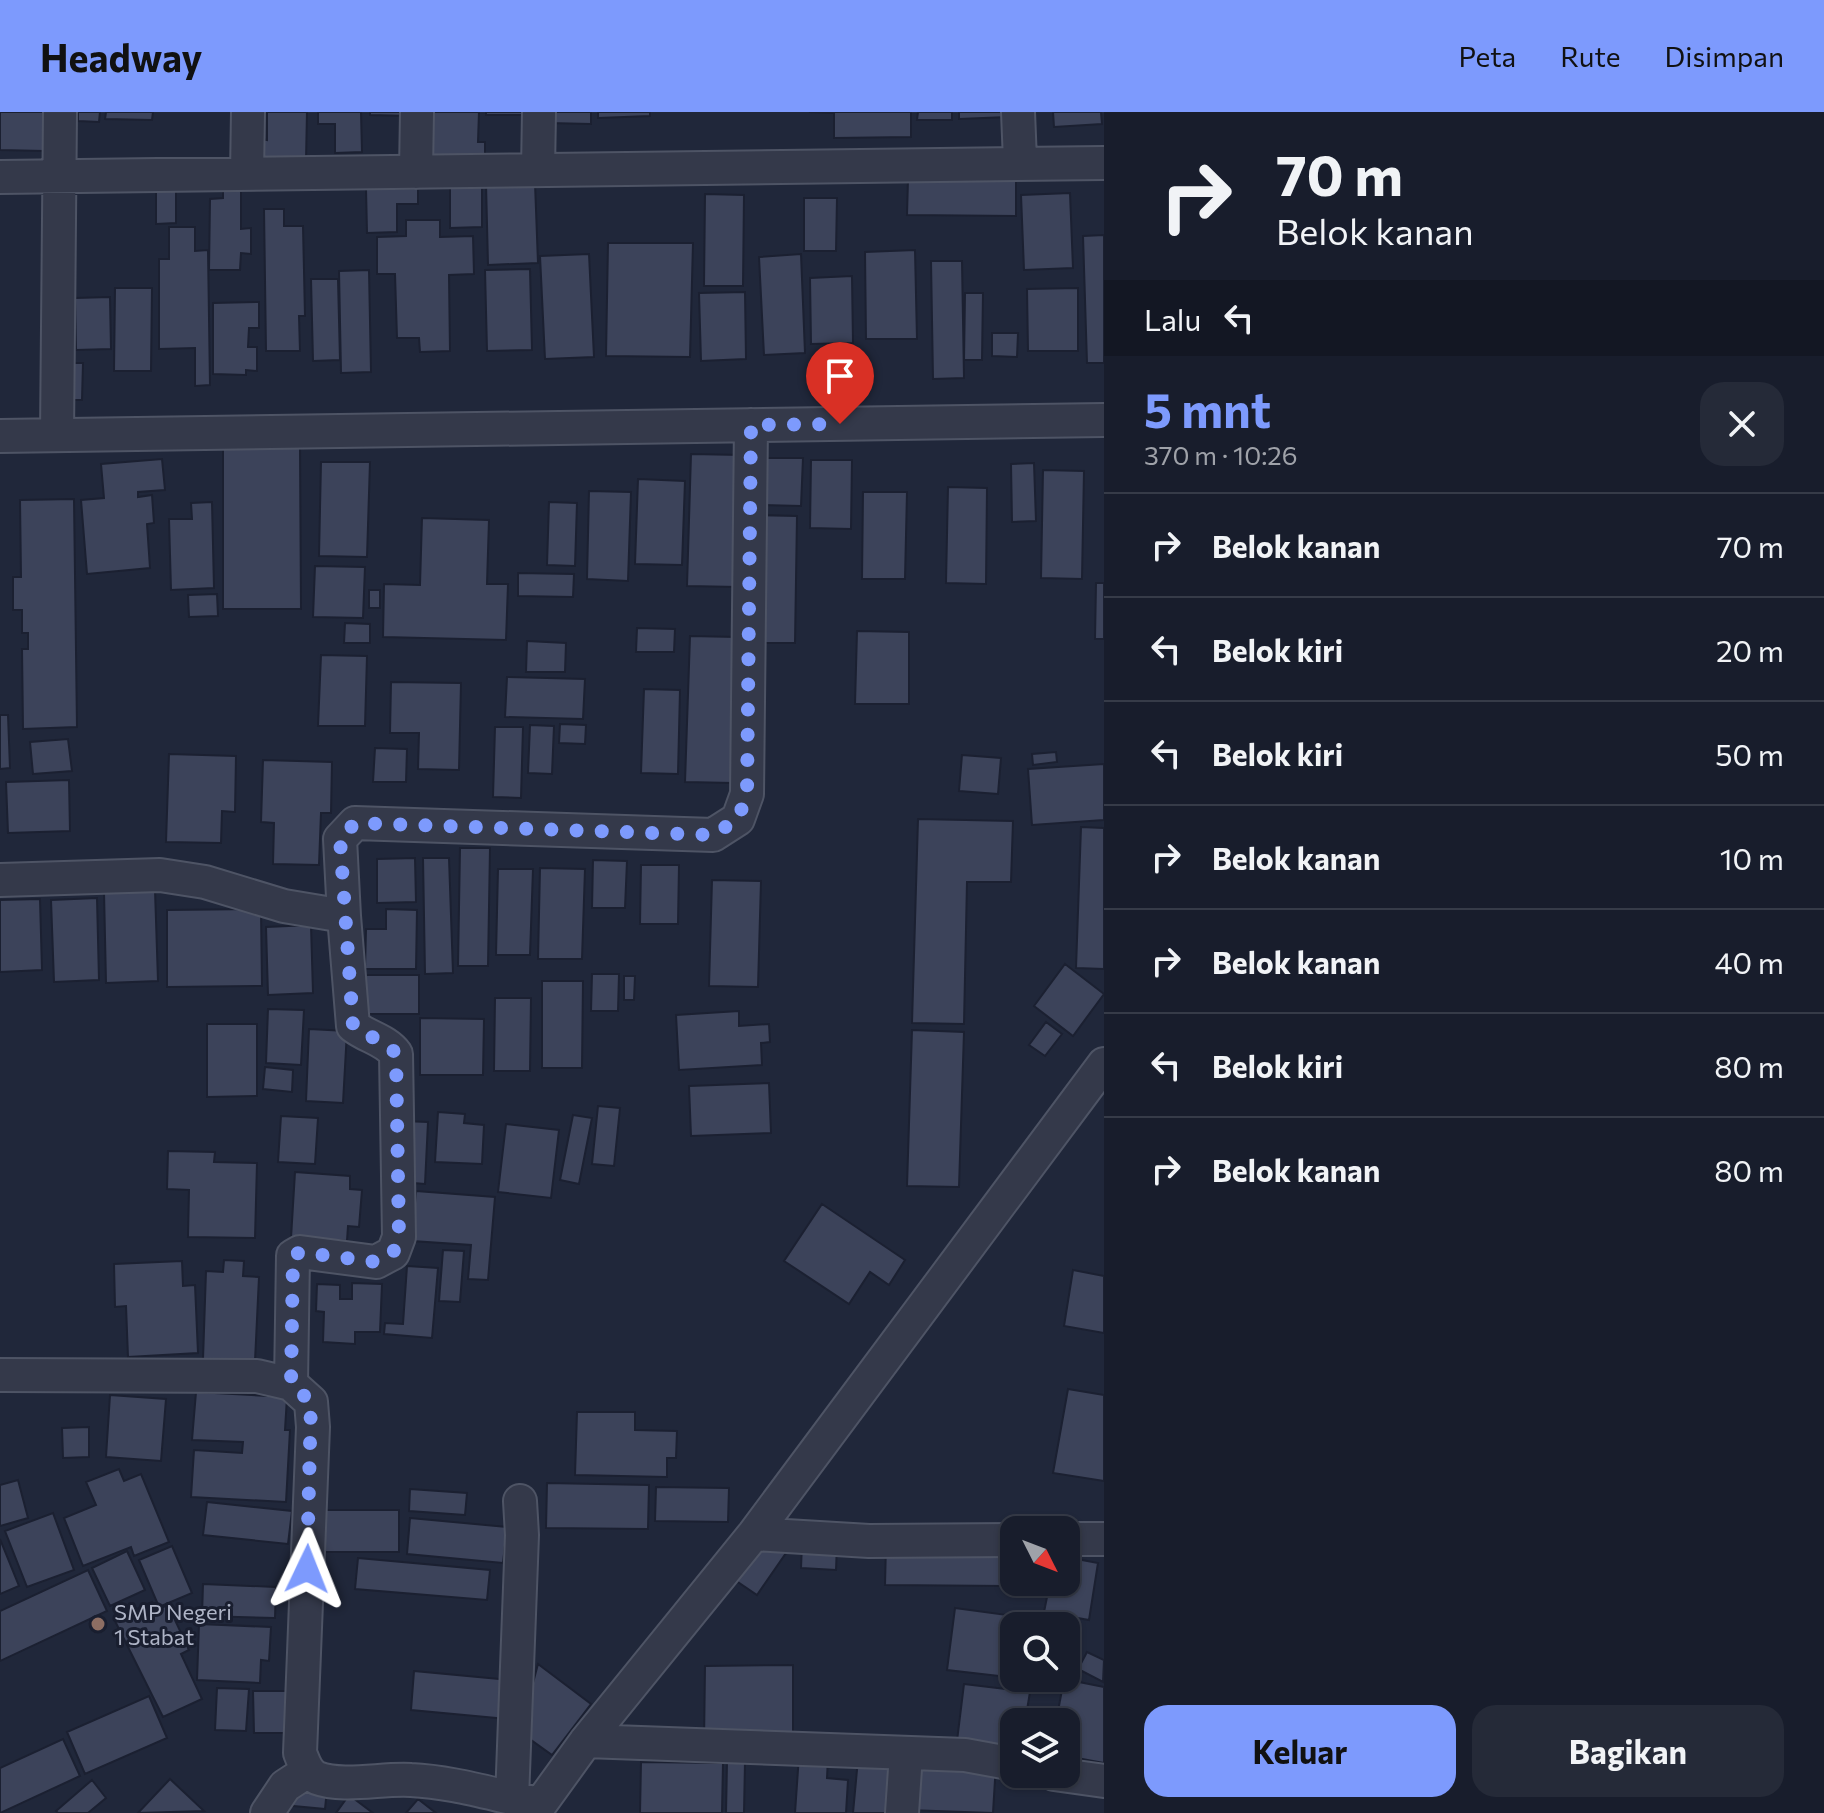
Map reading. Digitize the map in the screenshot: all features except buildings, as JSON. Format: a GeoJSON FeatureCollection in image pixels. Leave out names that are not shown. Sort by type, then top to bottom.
{"type":"FeatureCollection","features":[{"type":"Feature","properties":{"kind":"street"},"geometry":{"type":"LineString","coordinates":[[57,435],[60,112]]}},
{"type":"Feature","properties":{"kind":"street"},"geometry":{"type":"LineString","coordinates":[[247,174],[248,112]]}},
{"type":"Feature","properties":{"kind":"street"},"geometry":{"type":"LineString","coordinates":[[416,172],[417,112]]}},
{"type":"Feature","properties":{"kind":"street"},"geometry":{"type":"LineString","coordinates":[[538,170],[539,112]]}},
{"type":"Feature","properties":{"kind":"street"},"geometry":{"type":"LineString","coordinates":[[1018,112],[1020,161]]}},
{"type":"Feature","properties":{"kind":"street"},"geometry":{"type":"LineString","coordinates":[[0,177],[1020,161],[1104,163]]}},
{"type":"Feature","properties":{"kind":"street"},"geometry":{"type":"LineString","coordinates":[[0,436],[1104,420]]}},
{"type":"Feature","properties":{"kind":"street"},"geometry":{"type":"LineString","coordinates":[[291,1384],[293,1256],[300,1252],[376,1262],[393,1253],[399,1237],[396,1054],[390,1045],[364,1035],[353,1026],[340,839],[355,823],[713,835],[738,819],[747,794],[751,425]]}},
{"type":"Feature","properties":{"kind":"street"},"geometry":{"type":"LineString","coordinates":[[0,880],[160,875],[205,882],[284,906],[344,916]]}},
{"type":"Feature","properties":{"kind":"street"},"geometry":{"type":"LineString","coordinates":[[528,1805],[586,1741],[754,1534],[1104,1064]]}},
{"type":"Feature","properties":{"kind":"street"},"geometry":{"type":"LineString","coordinates":[[0,1375],[257,1376],[291,1384],[311,1402],[313,1427],[300,1753],[308,1771],[317,1778],[335,1780],[426,1781],[480,1789],[528,1805]]}},
{"type":"Feature","properties":{"kind":"street"},"geometry":{"type":"LineString","coordinates":[[520,1501],[528,1805]]}},
{"type":"Feature","properties":{"kind":"street"},"geometry":{"type":"LineString","coordinates":[[754,1534],[869,1541],[1000,1540]]}},
{"type":"Feature","properties":{"kind":"street"},"geometry":{"type":"LineString","coordinates":[[1080,1539],[1104,1539]]}},
{"type":"Feature","properties":{"kind":"street"},"geometry":{"type":"LineString","coordinates":[[586,1741],[965,1755],[1000,1761]]}},
{"type":"Feature","properties":{"kind":"street"},"geometry":{"type":"LineString","coordinates":[[902,1813],[906,1754]]}},
{"type":"Feature","properties":{"kind":"street"},"geometry":{"type":"LineString","coordinates":[[267,1813],[285,1786],[308,1771]]}},
{"type":"Feature","properties":{"kind":"street"},"geometry":{"type":"LineString","coordinates":[[1080,1778],[1104,1781]]}},
{"type":"Feature","properties":{"kind":"place","name":"SMP Negeri 1 Stabat"},"geometry":{"type":"Point","coordinates":[98,1624]}},
{"type":"Feature","properties":{"kind":"route"},"geometry":{"type":"LineString","coordinates":[[307,1569],[313,1427],[311,1402],[291,1384],[293,1256],[300,1252],[376,1262],[393,1253],[399,1237],[396,1054],[390,1045],[364,1035],[353,1026],[340,839],[346,829],[355,823],[713,835],[738,819],[747,794],[751,425],[840,424]]}}]}
